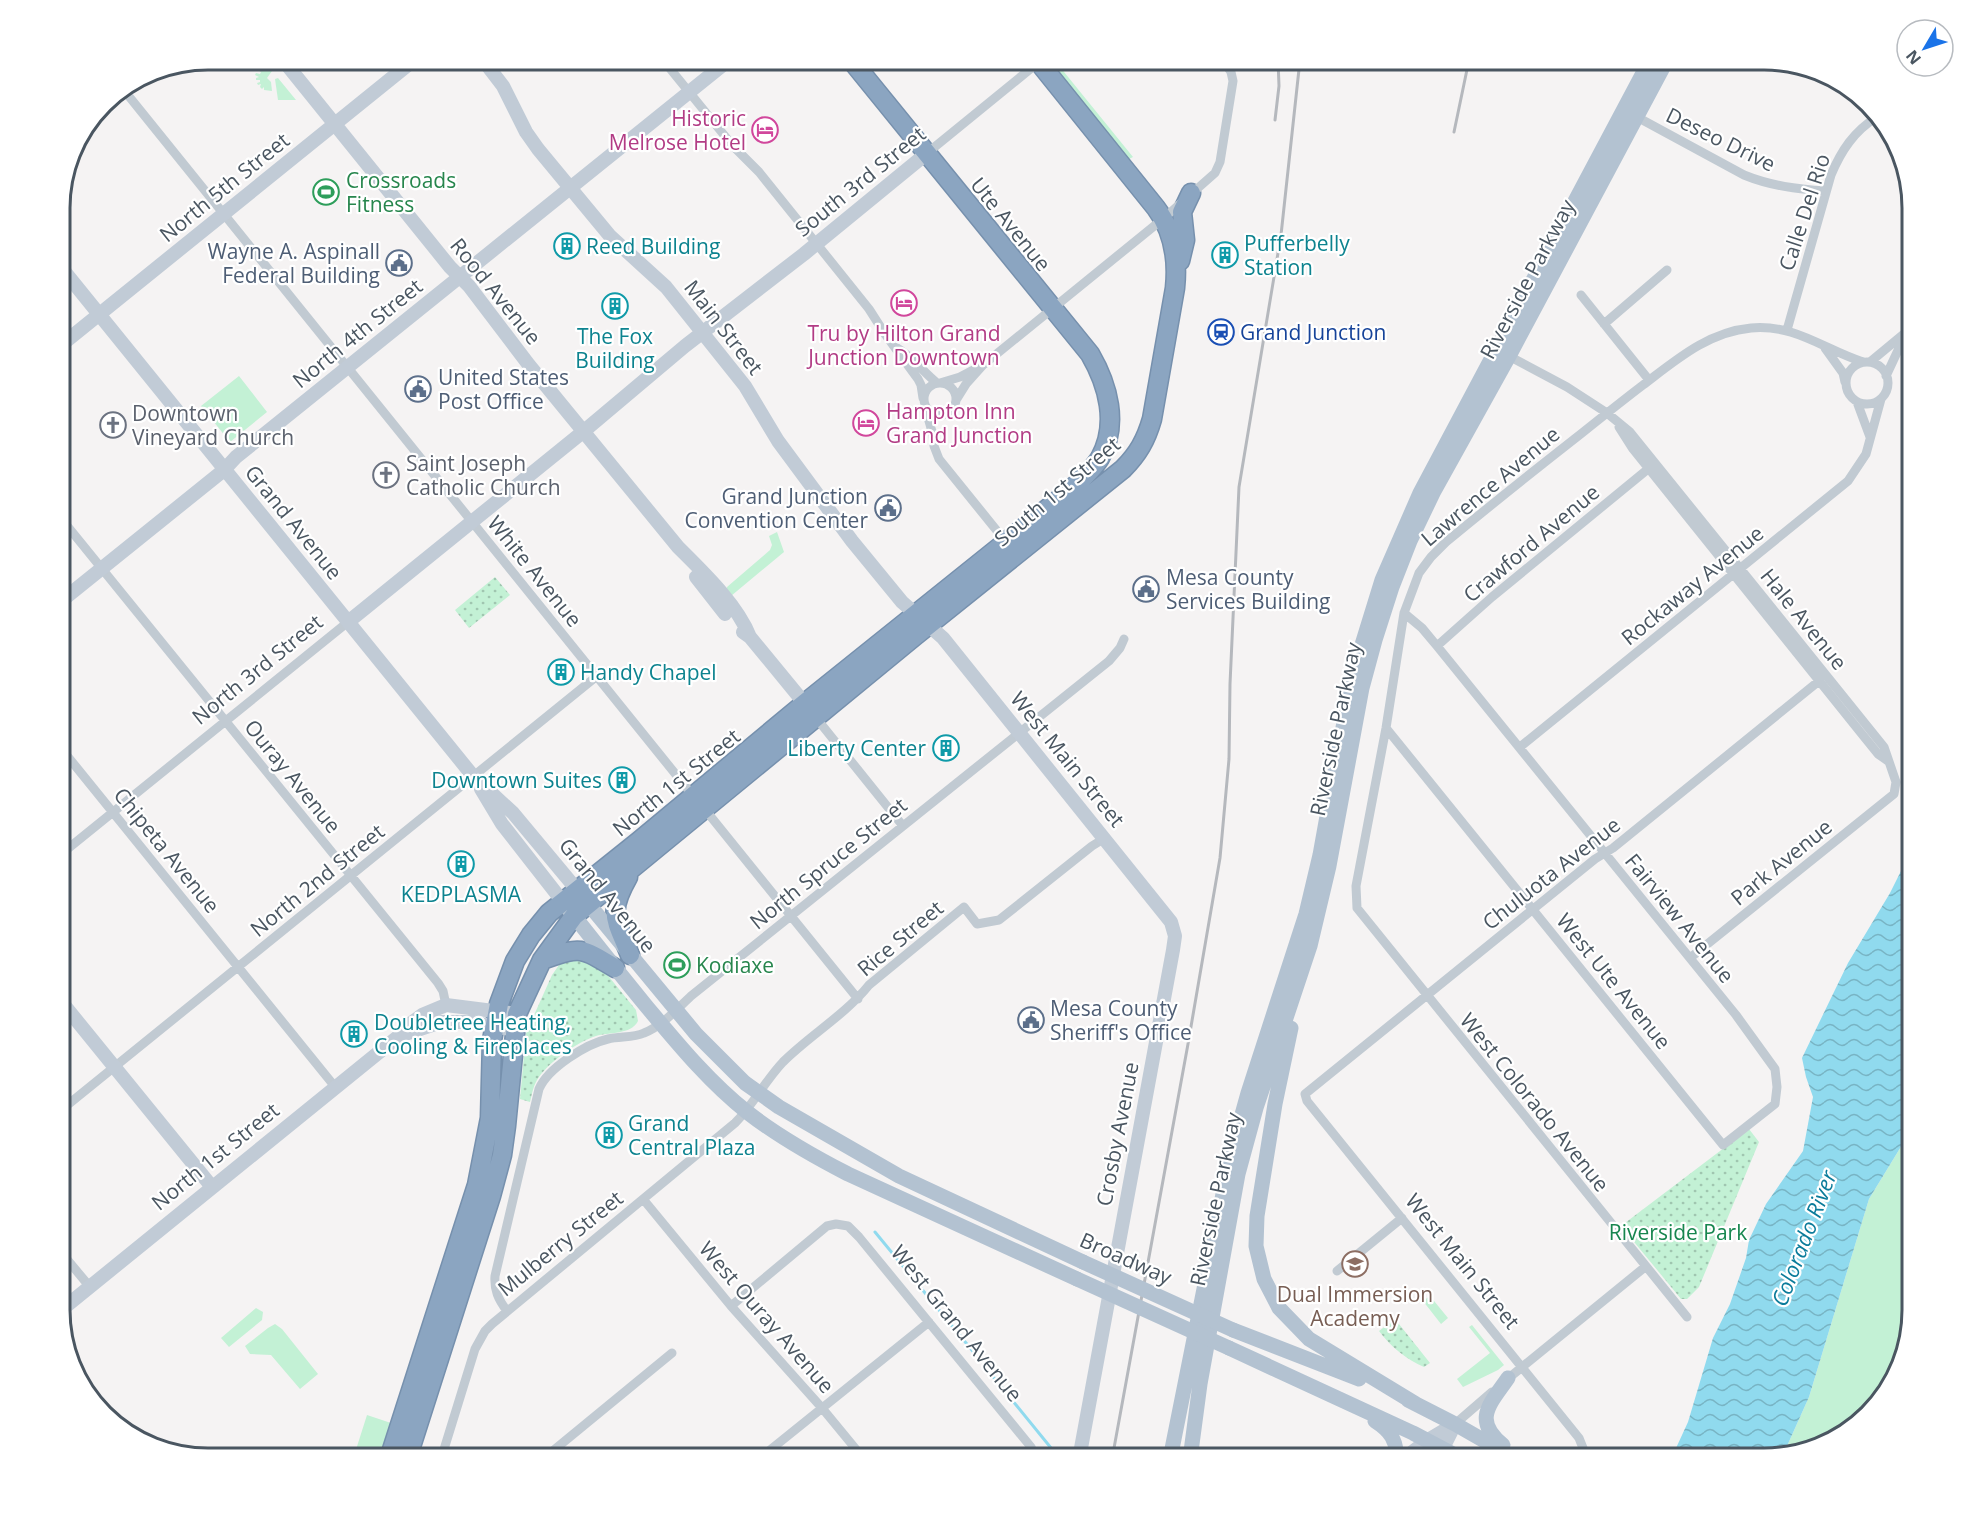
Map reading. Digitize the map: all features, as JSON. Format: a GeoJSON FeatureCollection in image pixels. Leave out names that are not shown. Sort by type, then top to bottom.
{"type":"FeatureCollection","features":[{"type":"Feature","properties":{"kind":"highway"},"geometry":{"type":"LineString","coordinates":[[1047,70],[1164,218]]}},
{"type":"Feature","properties":{"kind":"highway","name":"Ute Avenue"},"geometry":{"type":"LineString","coordinates":[[859,71],[1090,354],[1100,372],[1110,408],[1109,428]]}},
{"type":"Feature","properties":{"kind":"highway"},"geometry":{"type":"LineString","coordinates":[[1177,272],[1185,240],[1182,212],[1191,193]]}},
{"type":"Feature","properties":{"kind":"highway","name":"South 1st Street"},"geometry":{"type":"LineString","coordinates":[[922,619],[1123,469],[1141,449],[1152,419],[1177,272],[1173,243],[1164,218]]}},
{"type":"Feature","properties":{"kind":"highway","name":"South 1st Street"},"geometry":{"type":"LineString","coordinates":[[922,619],[1006,542],[1085,477],[1101,457],[1109,428]]}},
{"type":"Feature","properties":{"kind":"highway","name":"North 1st Street"},"geometry":{"type":"LineString","coordinates":[[496,1019],[505,983],[519,954],[549,913],[576,903],[633,867],[805,704],[922,619]]}},
{"type":"Feature","properties":{"kind":"highway","name":"North 1st Street"},"geometry":{"type":"LineString","coordinates":[[517,1022],[542,960],[576,903],[699,803],[817,719],[922,619]]}},
{"type":"Feature","properties":{"kind":"highway"},"geometry":{"type":"LineString","coordinates":[[630,955],[616,921],[614,910],[618,894],[633,867]]}},
{"type":"Feature","properties":{"kind":"highway"},"geometry":{"type":"LineString","coordinates":[[542,960],[580,949],[595,955],[615,968]]}},
{"type":"Feature","properties":{"kind":"highway"},"geometry":{"type":"LineString","coordinates":[[393,1448],[477,1185],[490,1118],[492,1040],[496,1019]]}},
{"type":"Feature","properties":{"kind":"highway"},"geometry":{"type":"LineString","coordinates":[[410,1448],[491,1196],[502,1155],[517,1022]]}},
{"type":"Feature","properties":{"kind":"main road","name":"Riverside Parkway"},"geometry":{"type":"LineString","coordinates":[[1172,1448],[1232,1154],[1248,1093],[1306,915],[1320,855],[1349,693],[1365,631],[1382,580],[1411,512],[1495,349],[1645,70]]}},
{"type":"Feature","properties":{"kind":"main road","name":"Riverside Parkway"},"geometry":{"type":"LineString","coordinates":[[1191,1448],[1200,1384],[1238,1174],[1256,1108],[1310,946],[1329,866],[1362,688],[1392,586],[1434,491],[1662,70]]}},
{"type":"Feature","properties":{"kind":"main road"},"geometry":{"type":"LineString","coordinates":[[576,903],[615,968],[698,1067],[747,1112]]}},
{"type":"Feature","properties":{"kind":"main road","name":"Grand Avenue"},"geometry":{"type":"LineString","coordinates":[[576,903],[630,955],[712,1052],[759,1093]]}},
{"type":"Feature","properties":{"kind":"main road"},"geometry":{"type":"LineString","coordinates":[[1310,946],[1278,1087],[1266,1160],[1256,1233],[1260,1265],[1279,1308],[1299,1330],[1330,1353],[1416,1404]]}},
{"type":"Feature","properties":{"kind":"main road","name":"Broadway"},"geometry":{"type":"LineString","coordinates":[[759,1093],[790,1114],[899,1176],[1233,1330],[1359,1378],[1416,1404],[1497,1448]]}},
{"type":"Feature","properties":{"kind":"main road","name":"Broadway"},"geometry":{"type":"LineString","coordinates":[[747,1112],[772,1131],[817,1158],[1443,1448]]}},
{"type":"Feature","properties":{"kind":"main road"},"geometry":{"type":"LineString","coordinates":[[1507,1448],[1495,1439],[1485,1422],[1487,1411],[1508,1378]]}},
{"type":"Feature","properties":{"kind":"main road"},"geometry":{"type":"LineString","coordinates":[[1339,1398],[1388,1431],[1395,1443],[1395,1448]]}},
{"type":"Feature","properties":{"kind":"street","name":"South 3rd Street"},"geometry":{"type":"LineString","coordinates":[[703,332],[817,243],[1027,70]]}},
{"type":"Feature","properties":{"kind":"street"},"geometry":{"type":"LineString","coordinates":[[933,435],[939,423],[953,409],[966,384],[983,365],[1164,218],[1215,173],[1220,162],[1233,88],[1230,70]]}},
{"type":"Feature","properties":{"kind":"street","name":"Rood Avenue"},"geometry":{"type":"LineString","coordinates":[[292,71],[450,267],[469,286],[532,369],[678,547],[744,621],[750,637],[817,719]]}},
{"type":"Feature","properties":{"kind":"street","name":"North 5th Street"},"geometry":{"type":"LineString","coordinates":[[71,337],[401,71]]}},
{"type":"Feature","properties":{"kind":"street","name":"Main Street"},"geometry":{"type":"LineString","coordinates":[[491,71],[503,86],[526,132],[570,189],[618,246],[666,287],[703,332],[745,386],[778,441],[836,521],[902,602],[922,619]]}},
{"type":"Feature","properties":{"kind":"street"},"geometry":{"type":"LineString","coordinates":[[672,71],[817,243],[896,347],[921,385],[939,459],[1006,542]]}},
{"type":"Feature","properties":{"kind":"street","name":"North 4th Street"},"geometry":{"type":"LineString","coordinates":[[71,593],[224,470],[236,457],[716,71]]}},
{"type":"Feature","properties":{"kind":"street","name":"White Avenue"},"geometry":{"type":"LineString","coordinates":[[129,96],[858,999]]}},
{"type":"Feature","properties":{"kind":"street","name":"Deseo Drive"},"geometry":{"type":"LineString","coordinates":[[1637,117],[1761,182],[1780,187],[1826,191]]}},
{"type":"Feature","properties":{"kind":"street","name":"Calle Del Rio"},"geometry":{"type":"LineString","coordinates":[[1787,330],[1826,191],[1838,158],[1849,141],[1871,121]]}},
{"type":"Feature","properties":{"kind":"street"},"geometry":{"type":"LineString","coordinates":[[1604,324],[1667,270]]}},
{"type":"Feature","properties":{"kind":"street","name":"Grand Avenue"},"geometry":{"type":"LineString","coordinates":[[71,280],[473,776],[513,813],[576,903]]}},
{"type":"Feature","properties":{"kind":"street"},"geometry":{"type":"LineString","coordinates":[[1581,295],[1649,380]]}},
{"type":"Feature","properties":{"kind":"street","name":"Lawrence Avenue"},"geometry":{"type":"LineString","coordinates":[[1357,908],[1356,886],[1386,728],[1404,613],[1419,573],[1431,556],[1649,380],[1693,349],[1719,336],[1751,328],[1787,330],[1866,362]]}},
{"type":"Feature","properties":{"kind":"street","name":"North 3rd Street"},"geometry":{"type":"LineString","coordinates":[[71,846],[703,332]]}},
{"type":"Feature","properties":{"kind":"street"},"geometry":{"type":"LineString","coordinates":[[1866,362],[1877,365],[1886,376],[1888,384],[1881,399],[1865,404],[1851,398],[1846,384],[1850,370],[1866,362],[1903,333]]}},
{"type":"Feature","properties":{"kind":"street"},"geometry":{"type":"LineString","coordinates":[[1886,376],[1903,338]]}},
{"type":"Feature","properties":{"kind":"street","name":"Lawrence Avenue"},"geometry":{"type":"LineString","coordinates":[[1823,346],[1843,374],[1846,384]]}},
{"type":"Feature","properties":{"kind":"street"},"geometry":{"type":"LineString","coordinates":[[896,347],[907,354],[925,373],[952,389],[956,400]]}},
{"type":"Feature","properties":{"kind":"street","name":"Hale Avenue"},"geometry":{"type":"LineString","coordinates":[[1495,349],[1568,387],[1607,413],[1630,432],[1819,681],[1878,754],[1888,761]]}},
{"type":"Feature","properties":{"kind":"street"},"geometry":{"type":"LineString","coordinates":[[948,414],[936,415],[929,412],[924,402],[927,388],[960,377],[983,365]]}},
{"type":"Feature","properties":{"kind":"street","name":"Rockaway Avenue"},"geometry":{"type":"LineString","coordinates":[[1520,747],[1848,481],[1866,454],[1881,399]]}},
{"type":"Feature","properties":{"kind":"street"},"geometry":{"type":"LineString","coordinates":[[1857,402],[1871,439]]}},
{"type":"Feature","properties":{"kind":"street","name":"Hale Avenue"},"geometry":{"type":"LineString","coordinates":[[1616,422],[1648,469],[1738,572],[1884,747],[1896,782],[1894,794]]}},
{"type":"Feature","properties":{"kind":"street","name":"Crawford Avenue"},"geometry":{"type":"LineString","coordinates":[[1437,646],[1492,597],[1648,469]]}},
{"type":"Feature","properties":{"kind":"street","name":"Ouray Avenue"},"geometry":{"type":"LineString","coordinates":[[71,530],[438,983],[443,991],[446,1005]]}},
{"type":"Feature","properties":{"kind":"street","name":"Fairview Avenue"},"geometry":{"type":"LineString","coordinates":[[1404,613],[1422,628],[1437,646],[1736,1015],[1775,1069],[1777,1087]]}},
{"type":"Feature","properties":{"kind":"street","name":"West Main Street"},"geometry":{"type":"LineString","coordinates":[[922,619],[943,638],[1171,922]]}},
{"type":"Feature","properties":{"kind":"street","name":"North Spruce Street"},"geometry":{"type":"LineString","coordinates":[[507,1311],[499,1300],[494,1285],[495,1276],[540,1086],[546,1077],[575,1053],[602,1040],[636,1036],[660,1023],[1109,661],[1124,639]]}},
{"type":"Feature","properties":{"kind":"street","name":"North 2nd Street"},"geometry":{"type":"LineString","coordinates":[[71,1102],[597,676]]}},
{"type":"Feature","properties":{"kind":"street","name":"Chuluota Avenue"},"geometry":{"type":"LineString","coordinates":[[1305,1094],[1532,909],[1819,681]]}},
{"type":"Feature","properties":{"kind":"street"},"geometry":{"type":"LineString","coordinates":[[817,719],[903,826]]}},
{"type":"Feature","properties":{"kind":"street","name":"West Ute Avenue"},"geometry":{"type":"LineString","coordinates":[[1386,728],[1723,1145],[1774,1104],[1777,1087]]}},
{"type":"Feature","properties":{"kind":"street","name":"Chipeta Avenue"},"geometry":{"type":"LineString","coordinates":[[71,760],[336,1088]]}},
{"type":"Feature","properties":{"kind":"street","name":"Park Avenue"},"geometry":{"type":"LineString","coordinates":[[1690,958],[1894,794]]}},
{"type":"Feature","properties":{"kind":"street","name":"Rice Street"},"geometry":{"type":"LineString","coordinates":[[759,1093],[783,1063],[858,999],[869,985],[964,908],[977,924],[999,920],[1105,838]]}},
{"type":"Feature","properties":{"kind":"street","name":"West Colorado Avenue"},"geometry":{"type":"LineString","coordinates":[[1357,908],[1687,1317]]}},
{"type":"Feature","properties":{"kind":"street","name":"Crosby Avenue"},"geometry":{"type":"LineString","coordinates":[[1081,1448],[1173,950],[1174,936],[1171,922]]}},
{"type":"Feature","properties":{"kind":"street","name":"North 1st Street"},"geometry":{"type":"LineString","coordinates":[[71,1302],[336,1088],[422,1015],[446,1005],[496,1019],[517,1022]]}},
{"type":"Feature","properties":{"kind":"street"},"geometry":{"type":"LineString","coordinates":[[71,1013],[212,1187]]}},
{"type":"Feature","properties":{"kind":"street","name":"North 1st Street"},"geometry":{"type":"LineString","coordinates":[[399,1036],[441,1022],[496,1019]]}},
{"type":"Feature","properties":{"kind":"street","name":"Mulberry Street"},"geometry":{"type":"LineString","coordinates":[[444,1448],[480,1339],[492,1324],[747,1112],[759,1093]]}},
{"type":"Feature","properties":{"kind":"street","name":"West Main Street"},"geometry":{"type":"LineString","coordinates":[[1305,1094],[1307,1101],[1579,1438],[1583,1448]]}},
{"type":"Feature","properties":{"kind":"street","name":"West Ouray Avenue"},"geometry":{"type":"LineString","coordinates":[[643,1199],[731,1306],[855,1448]]}},
{"type":"Feature","properties":{"kind":"street"},"geometry":{"type":"LineString","coordinates":[[1337,1271],[1402,1218]]}},
{"type":"Feature","properties":{"kind":"street","name":"West Grand Avenue"},"geometry":{"type":"LineString","coordinates":[[731,1306],[827,1226],[836,1224],[848,1227],[929,1322],[1030,1448]]}},
{"type":"Feature","properties":{"kind":"street"},"geometry":{"type":"LineString","coordinates":[[71,1264],[90,1287]]}},
{"type":"Feature","properties":{"kind":"street"},"geometry":{"type":"LineString","coordinates":[[1417,1448],[1455,1424],[1521,1367],[1645,1267]]}},
{"type":"Feature","properties":{"kind":"street"},"geometry":{"type":"LineString","coordinates":[[773,1448],[929,1322]]}},
{"type":"Feature","properties":{"kind":"street"},"geometry":{"type":"LineString","coordinates":[[556,1448],[672,1353]]}},
{"type":"Feature","properties":{"kind":"street"},"geometry":{"type":"LineString","coordinates":[[1443,1448],[1455,1424]]}},
{"type":"Feature","properties":{"kind":"green space"},"geometry":{"type":"Polygon","coordinates":[[[1063,70],[1133,157],[1127,160],[1056,71],[1063,70]]]}},
{"type":"Feature","properties":{"kind":"green space"},"geometry":{"type":"Polygon","coordinates":[[[259,71],[272,71],[267,78],[271,82],[272,91],[264,90],[264,87],[262,89],[260,87],[261,84],[258,85],[260,80],[256,80],[259,77],[255,75],[261,72],[259,71]]]}},
{"type":"Feature","properties":{"kind":"green space"},"geometry":{"type":"Polygon","coordinates":[[[278,78],[296,100],[278,100],[275,79],[278,78]]]}},
{"type":"Feature","properties":{"kind":"green space"},"geometry":{"type":"Polygon","coordinates":[[[239,376],[267,412],[230,442],[201,406],[239,376]]]}},
{"type":"Feature","properties":{"kind":"green space"},"geometry":{"type":"Polygon","coordinates":[[[777,532],[784,552],[731,596],[726,590],[727,587],[770,550],[772,545],[769,536],[777,532]]]}},
{"type":"Feature","properties":{"kind":"green space"},"geometry":{"type":"Polygon","coordinates":[[[495,577],[510,595],[469,628],[455,610],[495,577]]]}},
{"type":"Feature","properties":{"kind":"green space"},"geometry":{"type":"Polygon","coordinates":[[[572,956],[601,967],[636,1010],[638,1021],[630,1029],[596,1036],[572,1048],[542,1073],[534,1085],[530,1102],[520,1099],[526,1033],[552,975],[559,965],[572,956]]]}},
{"type":"Feature","properties":{"kind":"green space","name":"Riverside Park"},"geometry":{"type":"Polygon","coordinates":[[[1749,1129],[1759,1142],[1699,1287],[1687,1299],[1681,1299],[1621,1226],[1749,1129]]]}},
{"type":"Feature","properties":{"kind":"green space"},"geometry":{"type":"Polygon","coordinates":[[[1903,1143],[1903,1311],[1900,1338],[1895,1355],[1884,1380],[1874,1395],[1849,1420],[1826,1434],[1787,1446],[1809,1397],[1869,1199],[1903,1143]]]}},
{"type":"Feature","properties":{"kind":"green space"},"geometry":{"type":"Polygon","coordinates":[[[1430,1296],[1448,1318],[1441,1324],[1423,1301],[1430,1296]]]}},
{"type":"Feature","properties":{"kind":"green space"},"geometry":{"type":"Polygon","coordinates":[[[256,1308],[263,1312],[262,1320],[229,1347],[221,1338],[256,1308]]]}},
{"type":"Feature","properties":{"kind":"green space"},"geometry":{"type":"Polygon","coordinates":[[[1395,1319],[1430,1363],[1424,1367],[1411,1361],[1383,1337],[1379,1331],[1395,1319]]]}},
{"type":"Feature","properties":{"kind":"green space"},"geometry":{"type":"Polygon","coordinates":[[[275,1324],[282,1329],[318,1374],[300,1389],[271,1355],[250,1354],[245,1346],[275,1324]]]}},
{"type":"Feature","properties":{"kind":"green space"},"geometry":{"type":"Polygon","coordinates":[[[1472,1325],[1504,1365],[1463,1387],[1457,1379],[1490,1353],[1469,1327],[1472,1325]]]}},
{"type":"Feature","properties":{"kind":"green space"},"geometry":{"type":"Polygon","coordinates":[[[367,1415],[391,1423],[383,1448],[356,1448],[367,1415]]]}},
{"type":"Feature","properties":{"kind":"water","name":"Colorado River"},"geometry":{"type":"Polygon","coordinates":[[[1903,867],[1903,1143],[1869,1199],[1809,1397],[1787,1446],[1676,1448],[1688,1422],[1713,1338],[1730,1304],[1746,1258],[1749,1240],[1766,1204],[1803,1151],[1813,1097],[1802,1058],[1848,963],[1903,867]]]}},
{"type":"Feature","properties":{"kind":"waterway"},"geometry":{"type":"LineString","coordinates":[[875,1232],[980,1360]]}},
{"type":"Feature","properties":{"kind":"waterway"},"geometry":{"type":"LineString","coordinates":[[986,1368],[1051,1448]]}},
{"type":"Feature","properties":{"kind":"railway"},"geometry":{"type":"LineString","coordinates":[[1275,120],[1278,70]]}},
{"type":"Feature","properties":{"kind":"railway"},"geometry":{"type":"LineString","coordinates":[[1114,1448],[1220,858],[1229,759],[1239,487],[1281,235],[1299,70]]}},
{"type":"Feature","properties":{"kind":"railway"},"geometry":{"type":"LineString","coordinates":[[1454,132],[1467,70]]}},
{"type":"Feature","properties":{"kind":"place","name":"Historic Melrose Hotel"},"geometry":{"type":"Point","coordinates":[765,130]}},
{"type":"Feature","properties":{"kind":"place","name":"Crossroads Fitness"},"geometry":{"type":"Point","coordinates":[326,192]}},
{"type":"Feature","properties":{"kind":"place","name":"Reed Building"},"geometry":{"type":"Point","coordinates":[567,246]}},
{"type":"Feature","properties":{"kind":"place","name":"Pufferbelly Station"},"geometry":{"type":"Point","coordinates":[1225,255]}},
{"type":"Feature","properties":{"kind":"place","name":"Wayne A. Aspinall Federal Building"},"geometry":{"type":"Point","coordinates":[399,263]}},
{"type":"Feature","properties":{"kind":"place","name":"Tru by Hilton Grand Junction Downtown"},"geometry":{"type":"Point","coordinates":[904,303]}},
{"type":"Feature","properties":{"kind":"place","name":"The Fox Building"},"geometry":{"type":"Point","coordinates":[615,306]}},
{"type":"Feature","properties":{"kind":"place","name":"Grand Junction"},"geometry":{"type":"Point","coordinates":[1221,332]}},
{"type":"Feature","properties":{"kind":"place","name":"United States Post Office"},"geometry":{"type":"Point","coordinates":[418,389]}},
{"type":"Feature","properties":{"kind":"place","name":"Hampton Inn Grand Junction"},"geometry":{"type":"Point","coordinates":[866,423]}},
{"type":"Feature","properties":{"kind":"place","name":"Downtown Vineyard Church"},"geometry":{"type":"Point","coordinates":[113,425]}},
{"type":"Feature","properties":{"kind":"place","name":"Saint Joseph Catholic Church"},"geometry":{"type":"Point","coordinates":[386,475]}},
{"type":"Feature","properties":{"kind":"place","name":"Grand Junction Convention Center"},"geometry":{"type":"Point","coordinates":[888,508]}},
{"type":"Feature","properties":{"kind":"place","name":"Mesa County Services Building"},"geometry":{"type":"Point","coordinates":[1146,589]}},
{"type":"Feature","properties":{"kind":"place","name":"Handy Chapel"},"geometry":{"type":"Point","coordinates":[561,672]}},
{"type":"Feature","properties":{"kind":"place","name":"Liberty Center"},"geometry":{"type":"Point","coordinates":[946,748]}},
{"type":"Feature","properties":{"kind":"place","name":"Downtown Suites"},"geometry":{"type":"Point","coordinates":[622,780]}},
{"type":"Feature","properties":{"kind":"place","name":"KEDPLASMA"},"geometry":{"type":"Point","coordinates":[461,864]}},
{"type":"Feature","properties":{"kind":"place","name":"Kodiaxe"},"geometry":{"type":"Point","coordinates":[677,965]}},
{"type":"Feature","properties":{"kind":"place","name":"Mesa County Sheriff's Office"},"geometry":{"type":"Point","coordinates":[1031,1020]}},
{"type":"Feature","properties":{"kind":"place","name":"Doubletree Heating, Cooling & Fireplaces"},"geometry":{"type":"Point","coordinates":[354,1034]}},
{"type":"Feature","properties":{"kind":"place","name":"Grand Central Plaza"},"geometry":{"type":"Point","coordinates":[609,1135]}},
{"type":"Feature","properties":{"kind":"place","name":"Dual Immersion Academy"},"geometry":{"type":"Point","coordinates":[1355,1264]}}]}
